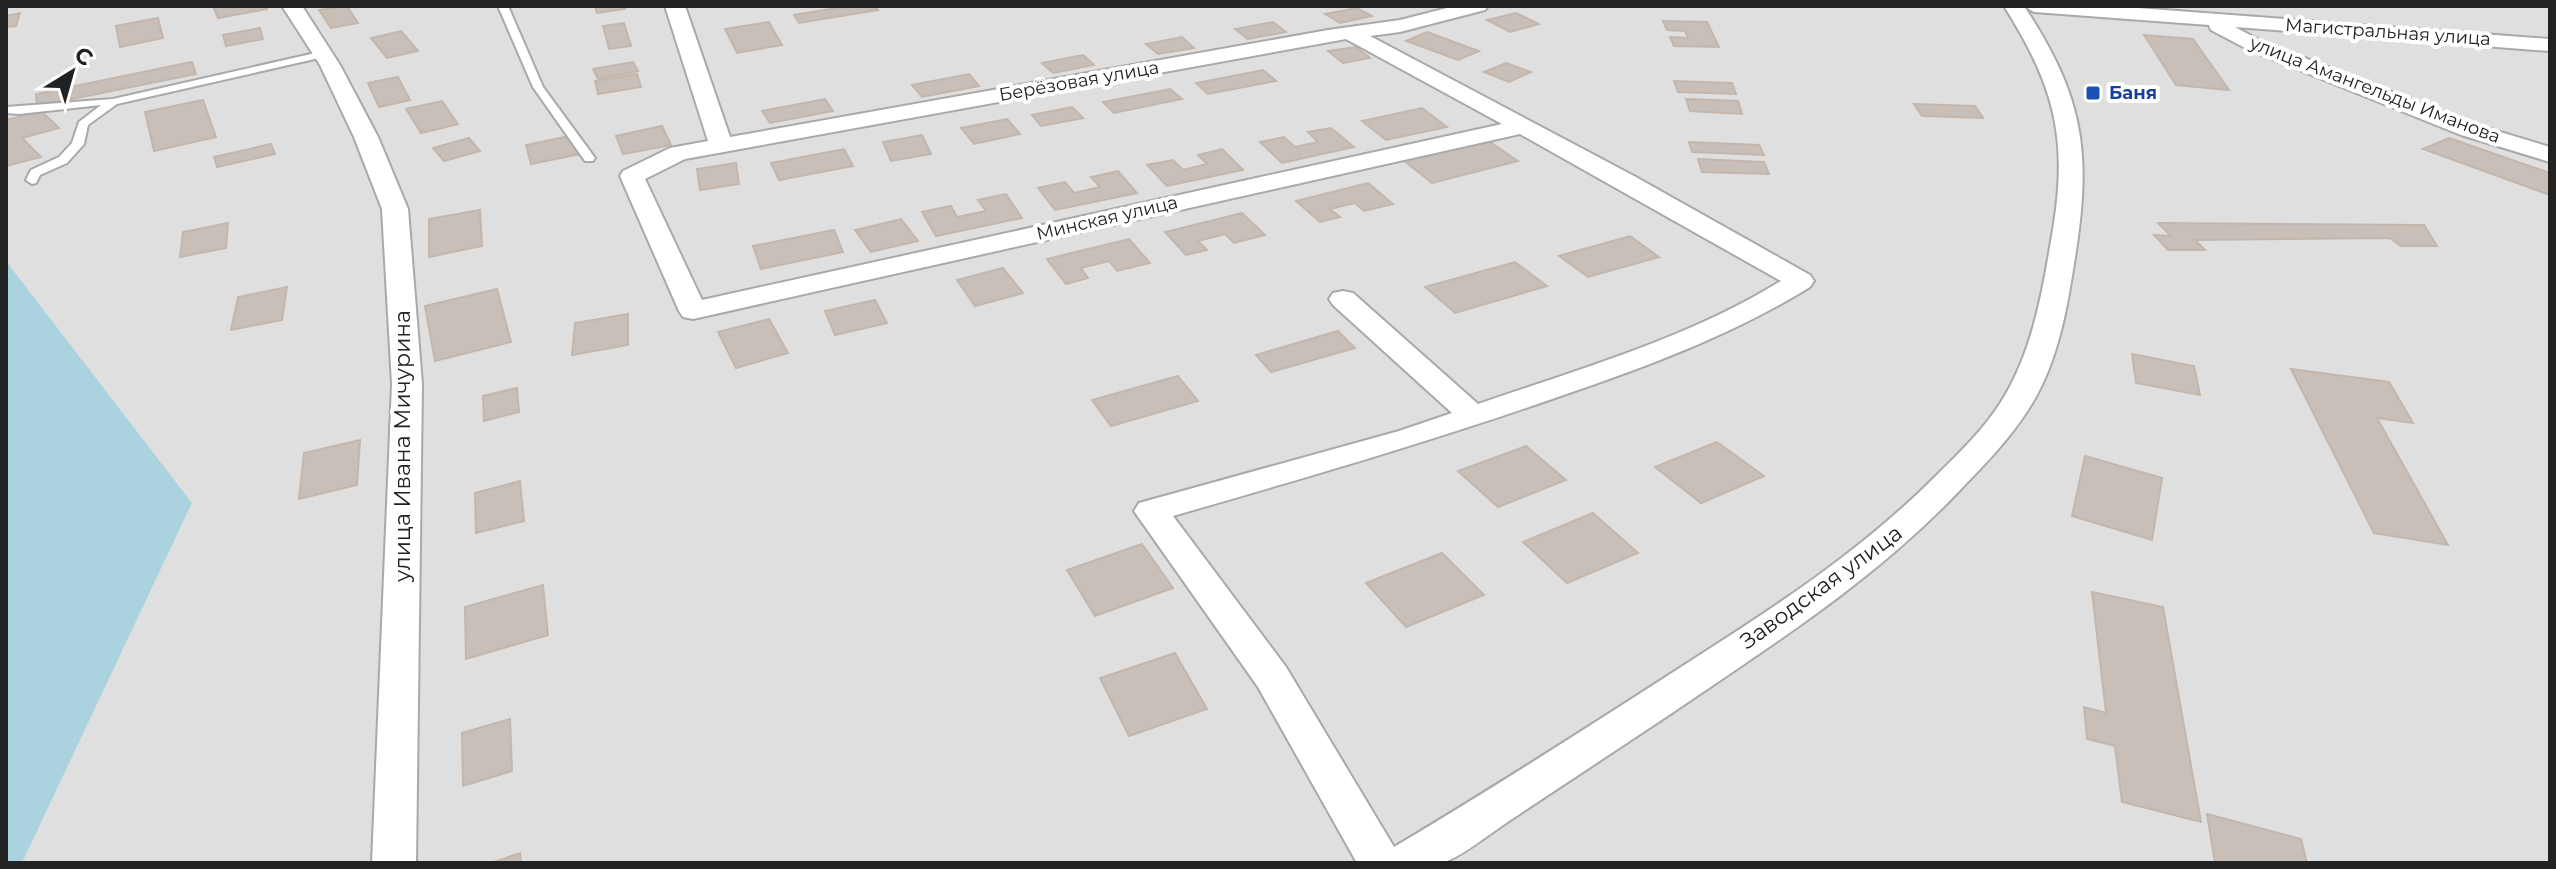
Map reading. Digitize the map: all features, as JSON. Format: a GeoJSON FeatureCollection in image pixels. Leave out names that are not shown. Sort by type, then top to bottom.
{"type":"FeatureCollection","features":[{"type":"Feature","properties":{"kind":"street","name":"улица Ивана Мичурина"},"geometry":{"type":"LineString","coordinates":[[292,6],[324,54],[366,137],[395,209],[407,384],[394,863]]}},
{"type":"Feature","properties":{"kind":"street"},"geometry":{"type":"LineString","coordinates":[[701,6],[675,7],[721,145]]}},
{"type":"Feature","properties":{"kind":"street","name":"Берёзовая улица"},"geometry":{"type":"LineString","coordinates":[[693,311],[632,176],[678,153],[1400,26],[1478,6]]}},
{"type":"Feature","properties":{"kind":"street","name":"Заводская улица"},"geometry":{"type":"LineString","coordinates":[[1406,863],[1553,773],[1821,594],[1897,534],[1985,446],[2017,403],[2041,349],[2057,285],[2073,170],[2071,123],[2058,81],[2041,46],[2014,6]]}},
{"type":"Feature","properties":{"kind":"street","name":"Магистральная улица"},"geometry":{"type":"LineString","coordinates":[[2034,6],[2550,45]]}},
{"type":"Feature","properties":{"kind":"street","name":"улица Амангельды Иманова"},"geometry":{"type":"LineString","coordinates":[[2203,19],[2254,45],[2455,124],[2550,155]]}},
{"type":"Feature","properties":{"kind":"street"},"geometry":{"type":"LineString","coordinates":[[1349,33],[1625,181],[1800,281],[1752,311],[1614,368],[1410,438],[1151,511],[1272,677],[1380,863]]}},
{"type":"Feature","properties":{"kind":"street","name":"Минская улица"},"geometry":{"type":"LineString","coordinates":[[693,311],[1521,127]]}},
{"type":"Feature","properties":{"kind":"street"},"geometry":{"type":"LineString","coordinates":[[1343,299],[1472,415]]}},
{"type":"Feature","properties":{"kind":"lane"},"geometry":{"type":"LineString","coordinates":[[503,6],[538,87],[589,158]]}},
{"type":"Feature","properties":{"kind":"lane"},"geometry":{"type":"LineString","coordinates":[[6,110],[113,102],[324,54]]}},
{"type":"Feature","properties":{"kind":"lane"},"geometry":{"type":"LineString","coordinates":[[32,180],[35,173],[63,160],[78,144],[83,124],[113,102]]}},
{"type":"Feature","properties":{"kind":"shaded area"},"geometry":{"type":"Polygon","coordinates":[[[6,6],[2550,6],[2550,863],[22,863],[192,503],[6,261],[6,6]]]}},
{"type":"Feature","properties":{"kind":"water"},"geometry":{"type":"Polygon","coordinates":[[[6,261],[192,503],[22,863],[6,863],[6,261]]]}},
{"type":"Feature","properties":{"kind":"building"},"geometry":{"type":"Polygon","coordinates":[[[213,6],[266,6],[267,9],[218,18],[213,6]]]}},
{"type":"Feature","properties":{"kind":"building"},"geometry":{"type":"Polygon","coordinates":[[[347,6],[358,23],[331,28],[319,10],[347,6]]]}},
{"type":"Feature","properties":{"kind":"building"},"geometry":{"type":"Polygon","coordinates":[[[595,6],[624,6],[625,9],[597,13],[595,6]]]}},
{"type":"Feature","properties":{"kind":"building"},"geometry":{"type":"Polygon","coordinates":[[[849,6],[875,6],[878,10],[799,23],[794,15],[849,6]]]}},
{"type":"Feature","properties":{"kind":"building"},"geometry":{"type":"Polygon","coordinates":[[[1357,8],[1372,16],[1340,23],[1325,14],[1357,8]]]}},
{"type":"Feature","properties":{"kind":"building"},"geometry":{"type":"Polygon","coordinates":[[[20,13],[16,26],[6,27],[6,16],[20,13]]]}},
{"type":"Feature","properties":{"kind":"building"},"geometry":{"type":"Polygon","coordinates":[[[1516,13],[1539,24],[1510,32],[1487,20],[1516,13]]]}},
{"type":"Feature","properties":{"kind":"building"},"geometry":{"type":"Polygon","coordinates":[[[158,18],[163,38],[120,47],[116,26],[158,18]]]}},
{"type":"Feature","properties":{"kind":"building"},"geometry":{"type":"Polygon","coordinates":[[[1663,21],[1707,22],[1719,47],[1674,46],[1670,37],[1688,38],[1685,31],[1667,30],[1663,21]]]}},
{"type":"Feature","properties":{"kind":"building"},"geometry":{"type":"Polygon","coordinates":[[[769,22],[782,45],[737,53],[725,29],[769,22]]]}},
{"type":"Feature","properties":{"kind":"building"},"geometry":{"type":"Polygon","coordinates":[[[1273,22],[1286,32],[1248,39],[1235,29],[1273,22]]]}},
{"type":"Feature","properties":{"kind":"building"},"geometry":{"type":"Polygon","coordinates":[[[624,23],[631,46],[609,49],[603,26],[624,23]]]}},
{"type":"Feature","properties":{"kind":"building"},"geometry":{"type":"Polygon","coordinates":[[[260,28],[263,39],[226,46],[223,35],[260,28]]]}},
{"type":"Feature","properties":{"kind":"building"},"geometry":{"type":"Polygon","coordinates":[[[401,31],[418,51],[387,58],[371,38],[401,31]]]}},
{"type":"Feature","properties":{"kind":"building"},"geometry":{"type":"Polygon","coordinates":[[[1427,32],[1479,51],[1458,60],[1406,41],[1427,32]]]}},
{"type":"Feature","properties":{"kind":"building"},"geometry":{"type":"Polygon","coordinates":[[[2144,35],[2193,39],[2229,90],[2176,85],[2144,35]]]}},
{"type":"Feature","properties":{"kind":"building"},"geometry":{"type":"Polygon","coordinates":[[[1182,37],[1194,48],[1158,54],[1146,44],[1182,37]]]}},
{"type":"Feature","properties":{"kind":"building"},"geometry":{"type":"Polygon","coordinates":[[[1356,47],[1370,58],[1343,63],[1328,51],[1356,47]]]}},
{"type":"Feature","properties":{"kind":"building"},"geometry":{"type":"Polygon","coordinates":[[[1083,55],[1094,65],[1053,73],[1042,63],[1083,55]]]}},
{"type":"Feature","properties":{"kind":"building"},"geometry":{"type":"Polygon","coordinates":[[[192,62],[196,74],[37,106],[36,94],[192,62]]]}},
{"type":"Feature","properties":{"kind":"building"},"geometry":{"type":"Polygon","coordinates":[[[633,62],[638,71],[598,79],[593,69],[633,62]]]}},
{"type":"Feature","properties":{"kind":"building"},"geometry":{"type":"Polygon","coordinates":[[[1506,63],[1531,72],[1509,82],[1484,72],[1506,63]]]}},
{"type":"Feature","properties":{"kind":"building"},"geometry":{"type":"Polygon","coordinates":[[[1263,70],[1276,81],[1208,94],[1196,83],[1263,70]]]}},
{"type":"Feature","properties":{"kind":"building"},"geometry":{"type":"Polygon","coordinates":[[[637,74],[641,87],[598,94],[595,81],[637,74]]]}},
{"type":"Feature","properties":{"kind":"building"},"geometry":{"type":"Polygon","coordinates":[[[969,74],[979,86],[922,97],[912,85],[969,74]]]}},
{"type":"Feature","properties":{"kind":"building"},"geometry":{"type":"Polygon","coordinates":[[[398,77],[410,100],[379,107],[368,83],[398,77]]]}},
{"type":"Feature","properties":{"kind":"building"},"geometry":{"type":"Polygon","coordinates":[[[1674,81],[1732,83],[1736,94],[1678,92],[1674,81]]]}},
{"type":"Feature","properties":{"kind":"building"},"geometry":{"type":"Polygon","coordinates":[[[1170,89],[1182,99],[1114,113],[1103,102],[1170,89]]]}},
{"type":"Feature","properties":{"kind":"building"},"geometry":{"type":"Polygon","coordinates":[[[825,99],[833,111],[770,123],[762,111],[825,99]]]}},
{"type":"Feature","properties":{"kind":"building"},"geometry":{"type":"Polygon","coordinates":[[[1686,99],[1738,101],[1742,114],[1690,111],[1686,99]]]}},
{"type":"Feature","properties":{"kind":"building"},"geometry":{"type":"Polygon","coordinates":[[[203,100],[216,137],[154,151],[145,112],[203,100]]]}},
{"type":"Feature","properties":{"kind":"building"},"geometry":{"type":"Polygon","coordinates":[[[442,101],[458,124],[421,133],[406,109],[442,101]]]}},
{"type":"Feature","properties":{"kind":"building"},"geometry":{"type":"Polygon","coordinates":[[[1914,104],[1975,106],[1983,118],[1922,116],[1914,104]]]}},
{"type":"Feature","properties":{"kind":"building"},"geometry":{"type":"Polygon","coordinates":[[[1072,107],[1083,118],[1041,126],[1032,115],[1072,107]]]}},
{"type":"Feature","properties":{"kind":"building"},"geometry":{"type":"Polygon","coordinates":[[[1422,108],[1447,127],[1386,140],[1362,121],[1422,108]]]}},
{"type":"Feature","properties":{"kind":"building"},"geometry":{"type":"Polygon","coordinates":[[[41,111],[59,128],[22,138],[41,157],[6,166],[6,120],[41,111]]]}},
{"type":"Feature","properties":{"kind":"building"},"geometry":{"type":"Polygon","coordinates":[[[1007,119],[1020,134],[974,144],[961,128],[1007,119]]]}},
{"type":"Feature","properties":{"kind":"building"},"geometry":{"type":"Polygon","coordinates":[[[662,126],[671,145],[623,154],[616,136],[662,126]]]}},
{"type":"Feature","properties":{"kind":"building"},"geometry":{"type":"Polygon","coordinates":[[[1331,128],[1354,147],[1282,163],[1260,142],[1284,137],[1295,147],[1318,142],[1308,132],[1331,128]]]}},
{"type":"Feature","properties":{"kind":"building"},"geometry":{"type":"Polygon","coordinates":[[[922,135],[931,154],[891,161],[883,142],[922,135]]]}},
{"type":"Feature","properties":{"kind":"building"},"geometry":{"type":"Polygon","coordinates":[[[569,136],[580,154],[531,164],[526,145],[569,136]]]}},
{"type":"Feature","properties":{"kind":"building"},"geometry":{"type":"Polygon","coordinates":[[[469,138],[480,151],[444,161],[433,148],[469,138]]]}},
{"type":"Feature","properties":{"kind":"building"},"geometry":{"type":"Polygon","coordinates":[[[2449,138],[2550,173],[2550,195],[2423,149],[2449,138]]]}},
{"type":"Feature","properties":{"kind":"building"},"geometry":{"type":"Polygon","coordinates":[[[1487,140],[1518,161],[1432,183],[1403,160],[1487,140]]]}},
{"type":"Feature","properties":{"kind":"building"},"geometry":{"type":"Polygon","coordinates":[[[1689,142],[1759,145],[1764,155],[1692,152],[1689,142]]]}},
{"type":"Feature","properties":{"kind":"building"},"geometry":{"type":"Polygon","coordinates":[[[271,144],[275,154],[217,167],[214,157],[271,144]]]}},
{"type":"Feature","properties":{"kind":"building"},"geometry":{"type":"Polygon","coordinates":[[[844,149],[853,166],[779,180],[771,163],[844,149]]]}},
{"type":"Feature","properties":{"kind":"building"},"geometry":{"type":"Polygon","coordinates":[[[1222,149],[1243,170],[1167,186],[1147,165],[1173,160],[1183,170],[1207,164],[1198,155],[1222,149]]]}},
{"type":"Feature","properties":{"kind":"building"},"geometry":{"type":"Polygon","coordinates":[[[1698,159],[1764,162],[1769,174],[1702,172],[1698,159]]]}},
{"type":"Feature","properties":{"kind":"building"},"geometry":{"type":"Polygon","coordinates":[[[736,163],[739,184],[700,190],[697,169],[736,163]]]}},
{"type":"Feature","properties":{"kind":"building"},"geometry":{"type":"Polygon","coordinates":[[[1118,171],[1137,193],[1055,210],[1038,188],[1065,182],[1074,193],[1100,187],[1091,177],[1118,171]]]}},
{"type":"Feature","properties":{"kind":"building"},"geometry":{"type":"Polygon","coordinates":[[[1368,183],[1393,204],[1364,211],[1355,203],[1330,209],[1340,217],[1320,222],[1296,201],[1368,183]]]}},
{"type":"Feature","properties":{"kind":"building"},"geometry":{"type":"Polygon","coordinates":[[[1006,194],[1022,218],[936,236],[922,212],[951,206],[957,217],[986,211],[978,200],[1006,194]]]}},
{"type":"Feature","properties":{"kind":"building"},"geometry":{"type":"Polygon","coordinates":[[[480,210],[482,246],[429,257],[429,219],[480,210]]]}},
{"type":"Feature","properties":{"kind":"building"},"geometry":{"type":"Polygon","coordinates":[[[1242,213],[1265,235],[1234,243],[1225,234],[1198,241],[1207,250],[1186,255],[1165,232],[1242,213]]]}},
{"type":"Feature","properties":{"kind":"building"},"geometry":{"type":"Polygon","coordinates":[[[901,219],[918,241],[871,252],[855,230],[901,219]]]}},
{"type":"Feature","properties":{"kind":"building"},"geometry":{"type":"Polygon","coordinates":[[[228,223],[226,248],[180,257],[183,232],[228,223]]]}},
{"type":"Feature","properties":{"kind":"building"},"geometry":{"type":"Polygon","coordinates":[[[2158,223],[2424,225],[2437,246],[2401,246],[2390,238],[2195,240],[2205,250],[2168,250],[2154,235],[2171,236],[2158,223]]]}},
{"type":"Feature","properties":{"kind":"building"},"geometry":{"type":"Polygon","coordinates":[[[834,230],[843,252],[761,269],[753,246],[834,230]]]}},
{"type":"Feature","properties":{"kind":"building"},"geometry":{"type":"Polygon","coordinates":[[[1630,236],[1659,257],[1588,277],[1559,256],[1630,236]]]}},
{"type":"Feature","properties":{"kind":"building"},"geometry":{"type":"Polygon","coordinates":[[[1129,239],[1150,263],[1117,271],[1109,261],[1081,268],[1088,278],[1066,284],[1047,259],[1129,239]]]}},
{"type":"Feature","properties":{"kind":"building"},"geometry":{"type":"Polygon","coordinates":[[[1515,262],[1547,286],[1455,313],[1425,287],[1515,262]]]}},
{"type":"Feature","properties":{"kind":"building"},"geometry":{"type":"Polygon","coordinates":[[[1003,268],[1023,293],[975,306],[957,280],[1003,268]]]}},
{"type":"Feature","properties":{"kind":"building"},"geometry":{"type":"Polygon","coordinates":[[[287,287],[282,320],[231,330],[238,297],[287,287]]]}},
{"type":"Feature","properties":{"kind":"building"},"geometry":{"type":"Polygon","coordinates":[[[497,289],[511,342],[435,361],[425,306],[497,289]]]}},
{"type":"Feature","properties":{"kind":"building"},"geometry":{"type":"Polygon","coordinates":[[[875,300],[887,323],[835,335],[825,311],[875,300]]]}},
{"type":"Feature","properties":{"kind":"building"},"geometry":{"type":"Polygon","coordinates":[[[628,314],[628,345],[572,355],[575,323],[628,314]]]}},
{"type":"Feature","properties":{"kind":"building"},"geometry":{"type":"Polygon","coordinates":[[[769,319],[788,353],[736,368],[718,332],[769,319]]]}},
{"type":"Feature","properties":{"kind":"building"},"geometry":{"type":"Polygon","coordinates":[[[1338,331],[1355,348],[1271,372],[1256,355],[1338,331]]]}},
{"type":"Feature","properties":{"kind":"building"},"geometry":{"type":"Polygon","coordinates":[[[2132,354],[2194,366],[2200,395],[2136,383],[2132,354]]]}},
{"type":"Feature","properties":{"kind":"building"},"geometry":{"type":"Polygon","coordinates":[[[2291,369],[2389,382],[2413,423],[2377,418],[2448,545],[2374,533],[2291,369]]]}},
{"type":"Feature","properties":{"kind":"building"},"geometry":{"type":"Polygon","coordinates":[[[1178,376],[1198,401],[1111,426],[1092,400],[1178,376]]]}},
{"type":"Feature","properties":{"kind":"building"},"geometry":{"type":"Polygon","coordinates":[[[517,388],[519,412],[484,421],[483,396],[517,388]]]}},
{"type":"Feature","properties":{"kind":"building"},"geometry":{"type":"Polygon","coordinates":[[[360,440],[357,485],[299,499],[304,453],[360,440]]]}},
{"type":"Feature","properties":{"kind":"building"},"geometry":{"type":"Polygon","coordinates":[[[1717,442],[1764,476],[1701,503],[1655,467],[1717,442]]]}},
{"type":"Feature","properties":{"kind":"building"},"geometry":{"type":"Polygon","coordinates":[[[1526,446],[1566,480],[1498,507],[1458,471],[1526,446]]]}},
{"type":"Feature","properties":{"kind":"building"},"geometry":{"type":"Polygon","coordinates":[[[2085,456],[2162,478],[2152,540],[2072,516],[2085,456]]]}},
{"type":"Feature","properties":{"kind":"building"},"geometry":{"type":"Polygon","coordinates":[[[520,481],[524,521],[476,533],[475,493],[520,481]]]}},
{"type":"Feature","properties":{"kind":"building"},"geometry":{"type":"Polygon","coordinates":[[[1593,513],[1638,553],[1567,583],[1523,542],[1593,513]]]}},
{"type":"Feature","properties":{"kind":"building"},"geometry":{"type":"Polygon","coordinates":[[[1142,544],[1173,588],[1095,616],[1067,570],[1142,544]]]}},
{"type":"Feature","properties":{"kind":"building"},"geometry":{"type":"Polygon","coordinates":[[[1442,553],[1484,595],[1406,627],[1366,583],[1442,553]]]}},
{"type":"Feature","properties":{"kind":"building"},"geometry":{"type":"Polygon","coordinates":[[[543,585],[548,635],[466,659],[465,607],[543,585]]]}},
{"type":"Feature","properties":{"kind":"building"},"geometry":{"type":"Polygon","coordinates":[[[2092,592],[2163,607],[2201,822],[2122,802],[2115,746],[2087,739],[2084,707],[2106,713],[2092,592]]]}},
{"type":"Feature","properties":{"kind":"building"},"geometry":{"type":"Polygon","coordinates":[[[1175,653],[1207,709],[1129,736],[1100,678],[1175,653]]]}},
{"type":"Feature","properties":{"kind":"building"},"geometry":{"type":"Polygon","coordinates":[[[510,719],[512,771],[463,786],[462,733],[510,719]]]}},
{"type":"Feature","properties":{"kind":"building"},"geometry":{"type":"Polygon","coordinates":[[[2207,814],[2301,839],[2307,863],[2215,863],[2207,814]]]}},
{"type":"Feature","properties":{"kind":"building"},"geometry":{"type":"Polygon","coordinates":[[[520,853],[521,863],[491,863],[520,853]]]}},
{"type":"Feature","properties":{"kind":"place","name":"Баня"},"geometry":{"type":"Point","coordinates":[2093,93]}}]}
